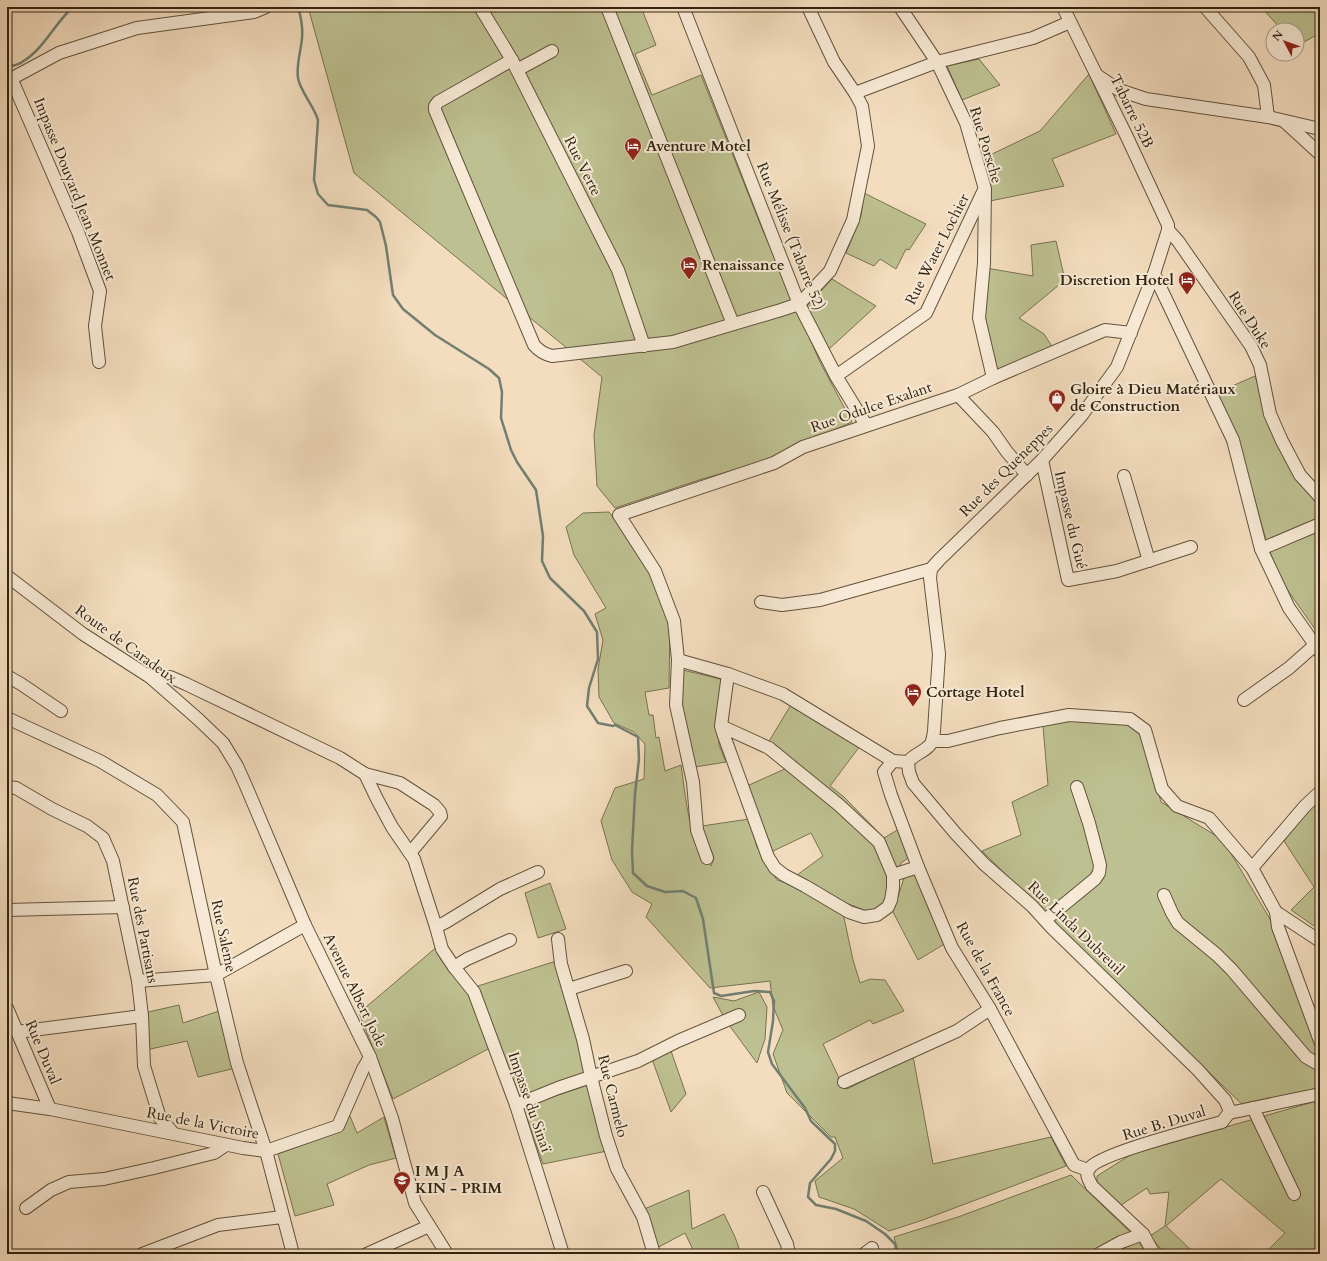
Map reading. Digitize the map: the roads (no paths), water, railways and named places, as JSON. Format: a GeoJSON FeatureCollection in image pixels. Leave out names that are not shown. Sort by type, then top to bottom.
{"type":"FeatureCollection","features":[{"type":"Feature","properties":{"kind":"street"},"geometry":{"type":"LineString","coordinates":[[9,80],[59,53],[137,28],[254,12],[266,7]]}},
{"type":"Feature","properties":{"kind":"street","name":"Rue Verte"},"geometry":{"type":"LineString","coordinates":[[480,7],[514,65],[618,270],[644,346]]}},
{"type":"Feature","properties":{"kind":"street"},"geometry":{"type":"LineString","coordinates":[[607,7],[733,324]]}},
{"type":"Feature","properties":{"kind":"street","name":"Rue Mélisse (Tabarre 52)"},"geometry":{"type":"LineString","coordinates":[[684,7],[799,304],[836,376],[866,425]]}},
{"type":"Feature","properties":{"kind":"street"},"geometry":{"type":"LineString","coordinates":[[552,51],[514,65],[438,102],[434,110],[534,345],[538,350],[552,356],[673,342],[799,304],[830,271],[853,220],[868,146],[862,106],[834,62],[808,7]]}},
{"type":"Feature","properties":{"kind":"street","name":"Rue Porsche"},"geometry":{"type":"LineString","coordinates":[[900,7],[937,62],[966,124],[985,189],[984,263],[979,318],[993,378]]}},
{"type":"Feature","properties":{"kind":"street","name":"Tabarre 52B"},"geometry":{"type":"LineString","coordinates":[[1063,7],[1098,76],[1165,218],[1168,230]]}},
{"type":"Feature","properties":{"kind":"street"},"geometry":{"type":"LineString","coordinates":[[1205,7],[1250,57],[1264,85],[1268,117]]}},
{"type":"Feature","properties":{"kind":"street"},"geometry":{"type":"LineString","coordinates":[[855,93],[937,62],[1033,38],[1070,22]]}},
{"type":"Feature","properties":{"kind":"street"},"geometry":{"type":"LineString","coordinates":[[1098,76],[1119,90],[1146,99],[1268,117],[1320,129]]}},
{"type":"Feature","properties":{"kind":"street","name":"Impasse Douyard Jean Monnet"},"geometry":{"type":"LineString","coordinates":[[9,80],[78,232],[100,291],[95,326],[98,362]]}},
{"type":"Feature","properties":{"kind":"street"},"geometry":{"type":"LineString","coordinates":[[1283,121],[1320,154]]}},
{"type":"Feature","properties":{"kind":"street","name":"Rue Water Lochier"},"geometry":{"type":"LineString","coordinates":[[836,376],[926,313],[985,189]]}},
{"type":"Feature","properties":{"kind":"street","name":"Rue des Queneppes"},"geometry":{"type":"LineString","coordinates":[[932,569],[938,560],[1042,460],[1082,415],[1117,367],[1154,274],[1168,230]]}},
{"type":"Feature","properties":{"kind":"street","name":"Rue Duke"},"geometry":{"type":"LineString","coordinates":[[1168,230],[1178,241],[1251,346],[1260,365],[1270,414],[1282,441],[1300,475],[1320,498]]}},
{"type":"Feature","properties":{"kind":"street"},"geometry":{"type":"LineString","coordinates":[[1154,274],[1233,440],[1261,549],[1289,608],[1317,648],[1244,700]]}},
{"type":"Feature","properties":{"kind":"street"},"geometry":{"type":"LineString","coordinates":[[1143,302],[1154,296],[1165,296]]}},
{"type":"Feature","properties":{"kind":"street","name":"Rue Odulce Exalant"},"geometry":{"type":"LineString","coordinates":[[678,660],[674,621],[655,571],[619,515],[774,463],[804,447],[958,395],[993,378],[1105,330],[1131,333]]}},
{"type":"Feature","properties":{"kind":"street"},"geometry":{"type":"LineString","coordinates":[[958,395],[993,432],[1007,452],[1027,475]]}},
{"type":"Feature","properties":{"kind":"street","name":"Impasse du Gué"},"geometry":{"type":"LineString","coordinates":[[1042,460],[1068,580],[1117,571],[1191,547]]}},
{"type":"Feature","properties":{"kind":"street"},"geometry":{"type":"LineString","coordinates":[[1124,476],[1149,561]]}},
{"type":"Feature","properties":{"kind":"street"},"geometry":{"type":"LineString","coordinates":[[1261,549],[1320,524]]}},
{"type":"Feature","properties":{"kind":"street"},"geometry":{"type":"LineString","coordinates":[[707,858],[697,830],[693,782],[676,705],[678,660],[728,674],[791,698],[893,761],[908,762],[912,757],[929,746],[932,741],[939,654],[930,578],[932,569],[820,600],[782,605],[761,602]]}},
{"type":"Feature","properties":{"kind":"street","name":"Route de Caradeux"},"geometry":{"type":"LineString","coordinates":[[7,576],[83,634],[150,677],[224,742]]}},
{"type":"Feature","properties":{"kind":"street"},"geometry":{"type":"LineString","coordinates":[[721,726],[769,748],[839,805],[879,842],[893,875],[894,888],[888,907],[877,915],[864,916],[849,912],[805,886],[784,876],[775,868],[768,857],[743,792],[721,726],[728,674]]}},
{"type":"Feature","properties":{"kind":"street"},"geometry":{"type":"LineString","coordinates":[[7,676],[61,711]]}},
{"type":"Feature","properties":{"kind":"street"},"geometry":{"type":"LineString","coordinates":[[150,677],[170,677],[186,684],[340,758],[365,774],[400,782],[434,805],[440,812],[441,816],[410,854]]}},
{"type":"Feature","properties":{"kind":"street"},"geometry":{"type":"LineString","coordinates":[[932,741],[948,741],[1000,728],[1069,715],[1130,719],[1145,730],[1162,789],[1177,806],[1209,818],[1252,868],[1276,912],[1278,927],[1320,1041]]}},
{"type":"Feature","properties":{"kind":"street","name":"Rue Saleme"},"geometry":{"type":"LineString","coordinates":[[7,718],[100,761],[157,795],[182,822],[237,1063],[266,1151],[282,1217],[293,1254]]}},
{"type":"Feature","properties":{"kind":"street","name":"Avenue Albert Jode"},"geometry":{"type":"LineString","coordinates":[[224,742],[237,766],[306,925],[370,1057],[392,1118],[415,1203],[447,1254]]}},
{"type":"Feature","properties":{"kind":"street","name":"Rue de la France"},"geometry":{"type":"LineString","coordinates":[[893,761],[884,772],[891,795],[918,867],[952,948],[990,1009],[1074,1165],[1088,1170]]}},
{"type":"Feature","properties":{"kind":"street","name":"Rue Linda Dubreuil"},"geometry":{"type":"LineString","coordinates":[[908,762],[909,772],[913,783],[956,834],[984,864],[1032,906],[1198,1070],[1225,1100],[1229,1113]]}},
{"type":"Feature","properties":{"kind":"street","name":"Impasse du Sinaï"},"geometry":{"type":"LineString","coordinates":[[365,774],[392,827],[414,859],[442,949],[474,992],[516,1105],[563,1254]]}},
{"type":"Feature","properties":{"kind":"street","name":"Rue des Partisans"},"geometry":{"type":"LineString","coordinates":[[7,787],[16,788],[52,809],[87,826],[103,838],[113,861],[138,981],[142,1016],[144,1066],[160,1118],[173,1133]]}},
{"type":"Feature","properties":{"kind":"street"},"geometry":{"type":"LineString","coordinates":[[1045,920],[1094,879],[1099,873],[1100,865],[1089,823],[1077,787]]}},
{"type":"Feature","properties":{"kind":"street"},"geometry":{"type":"LineString","coordinates":[[1252,868],[1305,806],[1320,792]]}},
{"type":"Feature","properties":{"kind":"street"},"geometry":{"type":"LineString","coordinates":[[893,875],[918,867]]}},
{"type":"Feature","properties":{"kind":"street"},"geometry":{"type":"LineString","coordinates":[[436,927],[500,889],[538,872]]}},
{"type":"Feature","properties":{"kind":"street"},"geometry":{"type":"LineString","coordinates":[[1164,895],[1178,923],[1217,955],[1232,970],[1306,1057],[1320,1065]]}},
{"type":"Feature","properties":{"kind":"street"},"geometry":{"type":"LineString","coordinates":[[7,910],[123,907]]}},
{"type":"Feature","properties":{"kind":"street"},"geometry":{"type":"LineString","coordinates":[[1276,912],[1320,940]]}},
{"type":"Feature","properties":{"kind":"street"},"geometry":{"type":"LineString","coordinates":[[138,981],[216,975],[306,925]]}},
{"type":"Feature","properties":{"kind":"street","name":"Rue Carmelo"},"geometry":{"type":"LineString","coordinates":[[558,939],[561,964],[583,1039],[590,1077],[606,1136],[617,1169],[643,1217],[654,1254]]}},
{"type":"Feature","properties":{"kind":"street"},"geometry":{"type":"LineString","coordinates":[[454,967],[467,959],[510,940]]}},
{"type":"Feature","properties":{"kind":"street"},"geometry":{"type":"LineString","coordinates":[[569,989],[626,971]]}},
{"type":"Feature","properties":{"kind":"street"},"geometry":{"type":"LineString","coordinates":[[844,1082],[957,1032],[990,1009]]}},
{"type":"Feature","properties":{"kind":"street","name":"Rue Duval"},"geometry":{"type":"LineString","coordinates":[[8,1012],[50,1109]]}},
{"type":"Feature","properties":{"kind":"street"},"geometry":{"type":"LineString","coordinates":[[516,1105],[558,1088],[638,1061],[678,1041],[740,1015]]}},
{"type":"Feature","properties":{"kind":"street"},"geometry":{"type":"LineString","coordinates":[[17,1032],[142,1016]]}},
{"type":"Feature","properties":{"kind":"street","name":"Rue de la Victoire"},"geometry":{"type":"LineString","coordinates":[[7,1103],[50,1109],[226,1145],[266,1151],[338,1126],[362,1069],[370,1057]]}},
{"type":"Feature","properties":{"kind":"street","name":"Rue B. Duval"},"geometry":{"type":"LineString","coordinates":[[1088,1170],[1093,1164],[1101,1159],[1142,1145],[1222,1122],[1226,1119],[1229,1113],[1320,1094]]}},
{"type":"Feature","properties":{"kind":"street"},"geometry":{"type":"LineString","coordinates":[[1253,1108],[1294,1194]]}},
{"type":"Feature","properties":{"kind":"street"},"geometry":{"type":"LineString","coordinates":[[26,1208],[51,1190],[69,1182],[104,1179],[161,1166],[214,1153],[226,1145]]}},
{"type":"Feature","properties":{"kind":"street"},"geometry":{"type":"LineString","coordinates":[[1088,1170],[1087,1177],[1092,1186],[1143,1234],[1154,1254]]}},
{"type":"Feature","properties":{"kind":"street"},"geometry":{"type":"LineString","coordinates":[[763,1192],[787,1244],[789,1254]]}},
{"type":"Feature","properties":{"kind":"street"},"geometry":{"type":"LineString","coordinates":[[142,1254],[218,1225],[282,1217]]}},
{"type":"Feature","properties":{"kind":"street"},"geometry":{"type":"LineString","coordinates":[[367,1254],[429,1226]]}},
{"type":"Feature","properties":{"kind":"street"},"geometry":{"type":"LineString","coordinates":[[1099,1254],[1122,1242],[1143,1234]]}},
{"type":"Feature","properties":{"kind":"waterway"},"geometry":{"type":"LineString","coordinates":[[7,67],[19,64],[30,57],[73,7]]}},
{"type":"Feature","properties":{"kind":"waterway"},"geometry":{"type":"LineString","coordinates":[[298,7],[302,22],[298,78],[301,88],[318,120],[314,180],[318,194],[328,205],[367,210],[376,217],[380,222],[386,246],[393,295],[403,309],[435,335],[489,369],[499,378],[502,392],[501,418],[511,450],[517,462],[536,490],[543,536],[542,561],[550,578],[584,611],[597,632],[598,659],[589,688],[587,706],[598,723],[613,726],[615,725],[638,737],[639,759],[635,794],[632,850],[633,873],[647,886],[665,892],[683,891],[696,898],[703,919],[714,993],[721,996],[754,991],[770,992],[774,1001],[773,1021],[768,1052],[772,1064],[805,1108],[811,1121],[835,1144],[835,1151],[831,1159],[810,1183],[808,1197],[816,1205],[836,1209],[866,1221],[885,1234],[895,1244],[897,1254]]}},
{"type":"Feature","properties":{"kind":"place","name":"Aventure Motel"},"geometry":{"type":"Point","coordinates":[633,161]}},
{"type":"Feature","properties":{"kind":"place","name":"Renaissance"},"geometry":{"type":"Point","coordinates":[689,280]}},
{"type":"Feature","properties":{"kind":"place","name":"Discretion Hotel"},"geometry":{"type":"Point","coordinates":[1187,295]}},
{"type":"Feature","properties":{"kind":"place","name":"Gloire à Dieu Matériaux de Construction"},"geometry":{"type":"Point","coordinates":[1057,413]}},
{"type":"Feature","properties":{"kind":"place","name":"Cortage Hotel"},"geometry":{"type":"Point","coordinates":[913,707]}},
{"type":"Feature","properties":{"kind":"place","name":"I M J A KIN - PRIM"},"geometry":{"type":"Point","coordinates":[402,1195]}}]}
